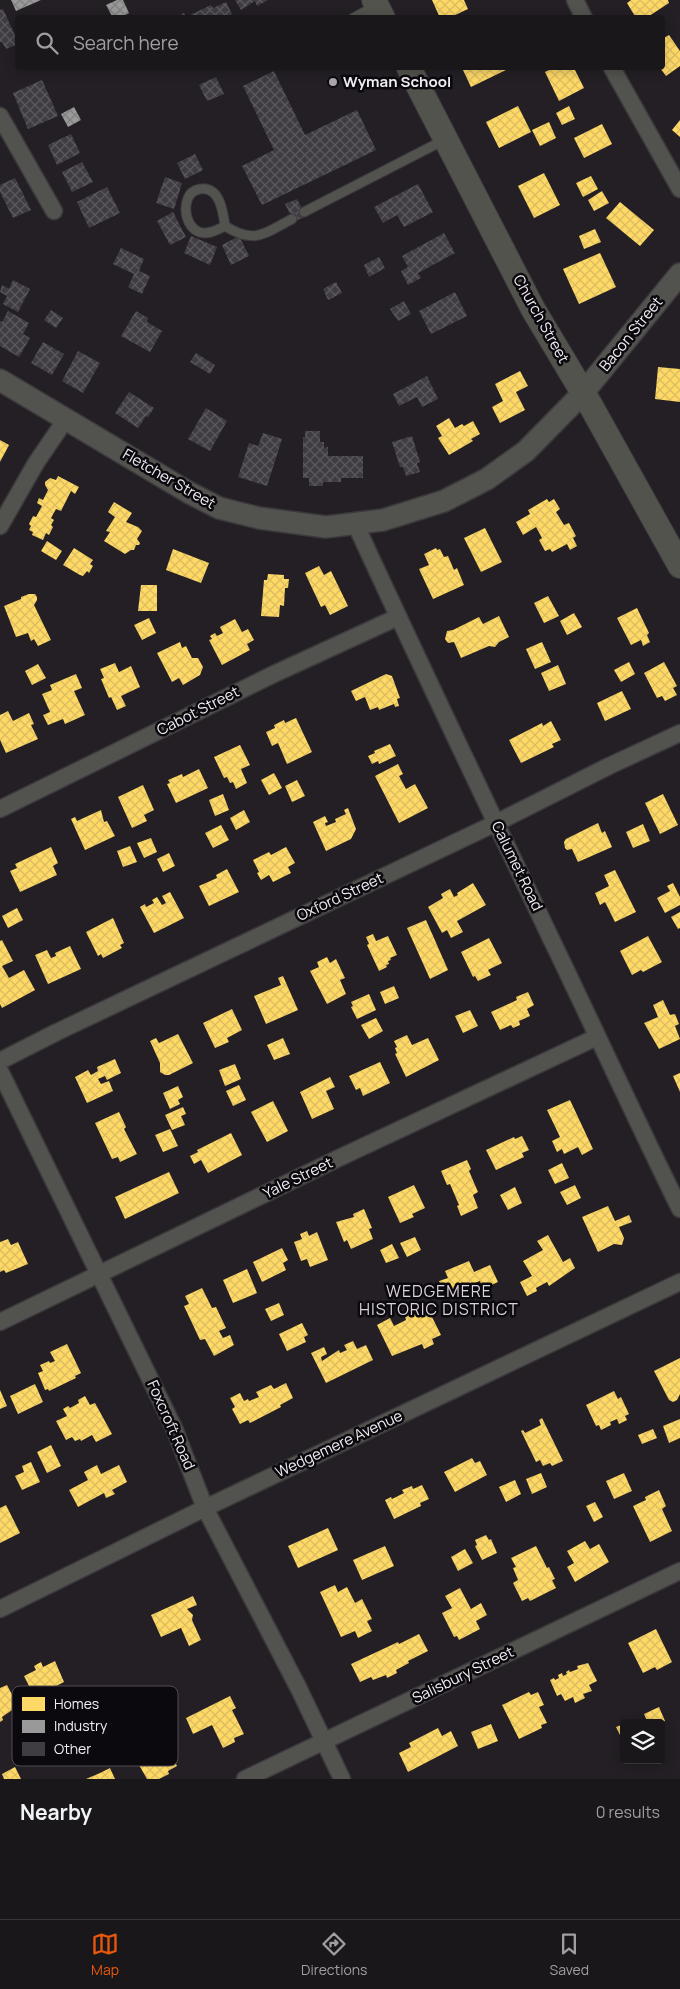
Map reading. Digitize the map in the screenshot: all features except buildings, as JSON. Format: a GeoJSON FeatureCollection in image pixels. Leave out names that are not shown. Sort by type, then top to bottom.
{"type":"FeatureCollection","features":[{"type":"Feature","properties":{"kind":"main road","name":"Church Street"},"geometry":{"type":"LineString","coordinates":[[410,70],[533,308],[678,558]]}},
{"type":"Feature","properties":{"kind":"street"},"geometry":{"type":"LineString","coordinates":[[575,0],[582,15]]}},
{"type":"Feature","properties":{"kind":"street"},"geometry":{"type":"LineString","coordinates":[[613,70],[680,189]]}},
{"type":"Feature","properties":{"kind":"street"},"geometry":{"type":"LineString","coordinates":[[0,116],[54,210]]}},
{"type":"Feature","properties":{"kind":"street","name":"Bacon Street"},"geometry":{"type":"LineString","coordinates":[[583,393],[680,274]]}},
{"type":"Feature","properties":{"kind":"street","name":"Fletcher Street"},"geometry":{"type":"LineString","coordinates":[[0,380],[188,492],[219,508],[259,518],[326,526],[383,520],[444,501],[487,480],[526,451],[583,393]]}},
{"type":"Feature","properties":{"kind":"street"},"geometry":{"type":"LineString","coordinates":[[0,526],[36,463],[66,420]]}},
{"type":"Feature","properties":{"kind":"street","name":"Calumet Road"},"geometry":{"type":"LineString","coordinates":[[355,523],[680,1209]]}},
{"type":"Feature","properties":{"kind":"street","name":"Cabot Street"},"geometry":{"type":"LineString","coordinates":[[0,809],[274,674],[398,617]]}},
{"type":"Feature","properties":{"kind":"street","name":"Oxford Street"},"geometry":{"type":"LineString","coordinates":[[0,1060],[680,733]]}},
{"type":"Feature","properties":{"kind":"street","name":"Yale Street"},"geometry":{"type":"LineString","coordinates":[[0,1322],[341,1157],[597,1037]]}},
{"type":"Feature","properties":{"kind":"street","name":"Foxcroft Road"},"geometry":{"type":"LineString","coordinates":[[0,1071],[174,1428],[205,1508],[295,1680],[342,1779]]}},
{"type":"Feature","properties":{"kind":"street","name":"Wedgemere Avenue"},"geometry":{"type":"LineString","coordinates":[[0,1609],[205,1508],[680,1282]]}},
{"type":"Feature","properties":{"kind":"street","name":"Salisbury Street"},"geometry":{"type":"LineString","coordinates":[[246,1779],[680,1571]]}},
{"type":"Feature","properties":{"kind":"lane"},"geometry":{"type":"LineString","coordinates":[[360,15],[378,8]]}},
{"type":"Feature","properties":{"kind":"lane"},"geometry":{"type":"LineString","coordinates":[[304,212],[446,138]]}},
{"type":"Feature","properties":{"kind":"lane"},"geometry":{"type":"LineString","coordinates":[[225,226],[208,233],[200,232],[192,227],[186,217],[187,199],[191,193],[206,189],[217,196],[222,208],[225,226],[236,233],[248,237],[258,236],[292,219]]}},
{"type":"Feature","properties":{"kind":"place","name":"Wyman School"},"geometry":{"type":"Point","coordinates":[333,82]}},
{"type":"Feature","properties":{"kind":"district","name":"WEDGEMERE HISTORIC DISTRICT"},"geometry":{"type":"Point","coordinates":[439,1300]}}]}
